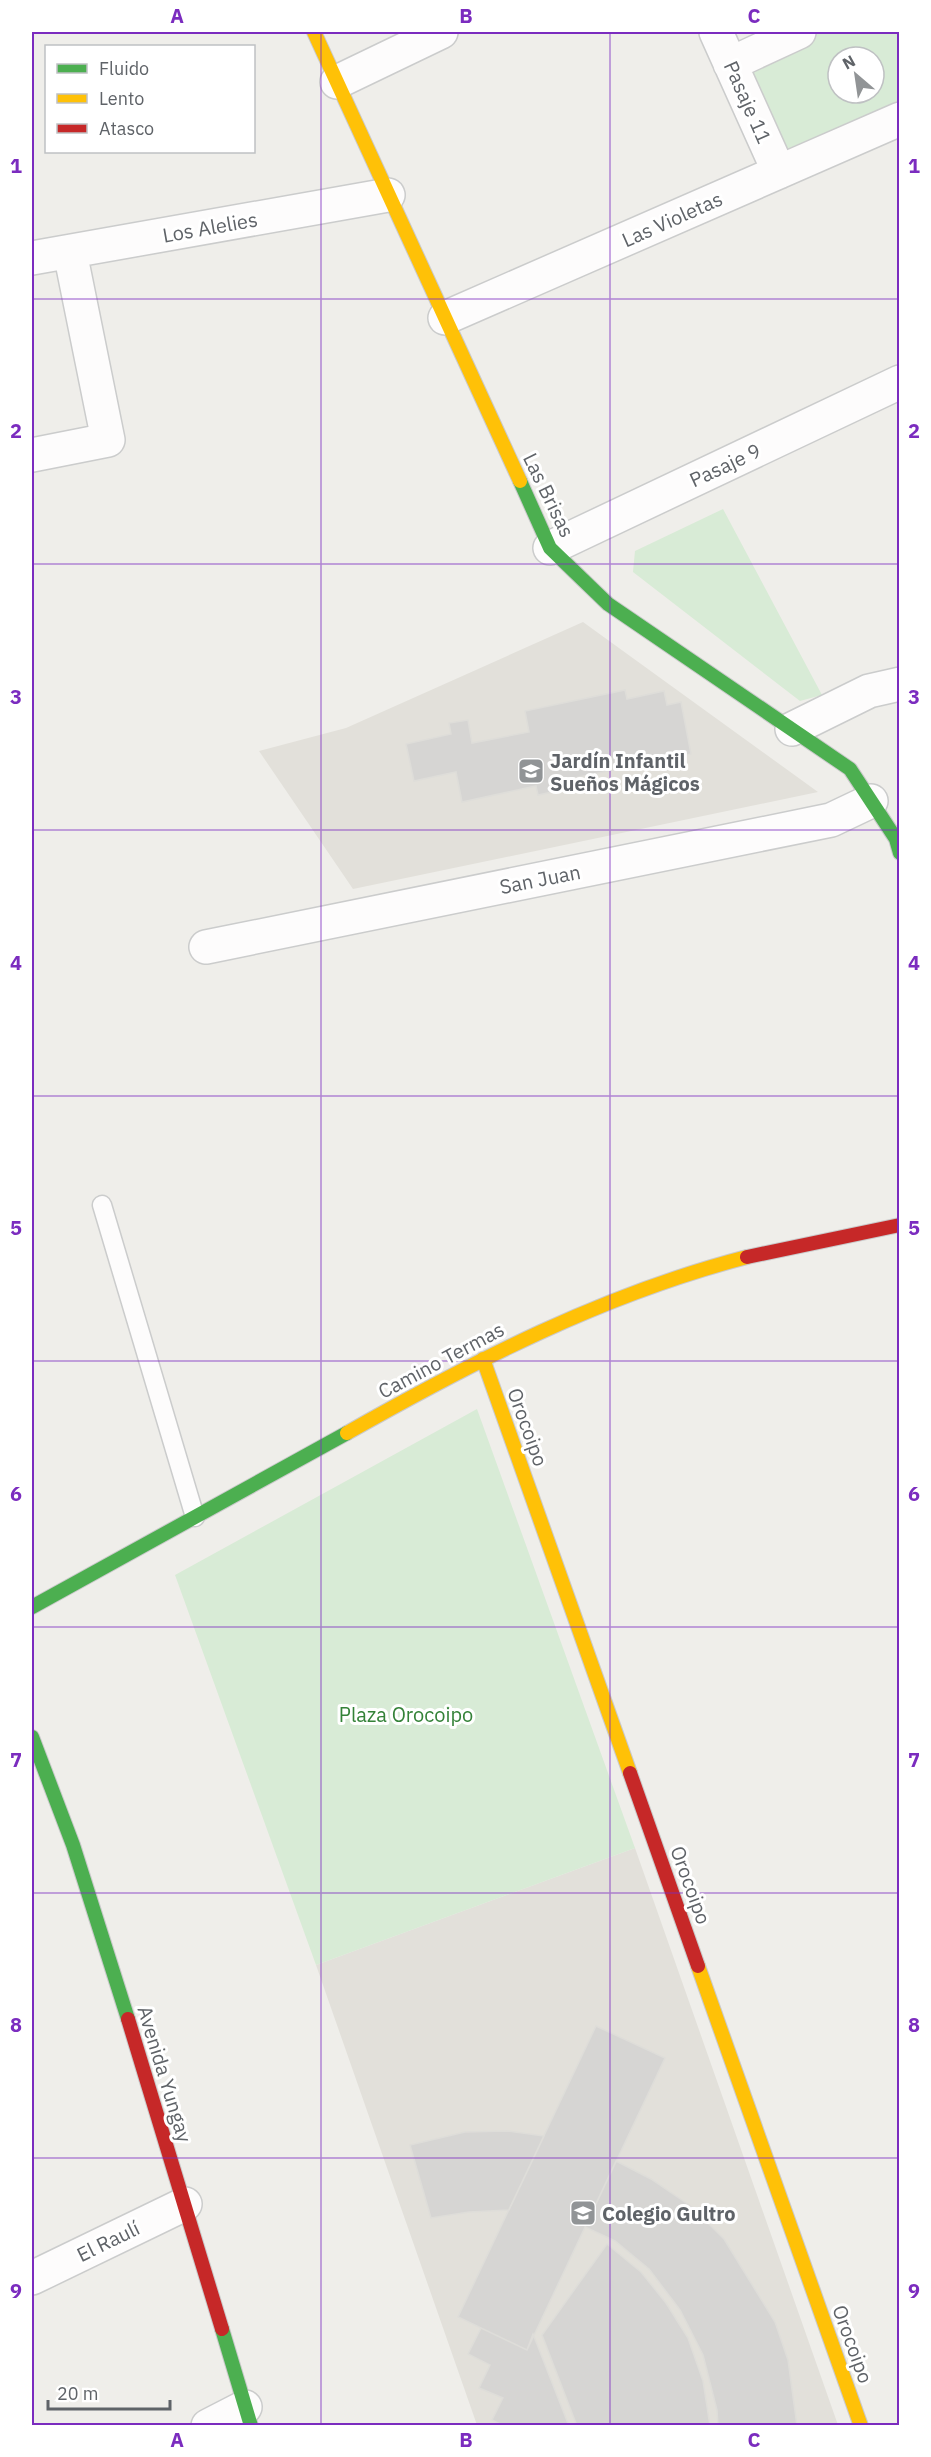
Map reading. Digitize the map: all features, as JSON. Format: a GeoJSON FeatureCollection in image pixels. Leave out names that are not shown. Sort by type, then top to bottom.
{"type":"FeatureCollection","features":[{"type":"Feature","properties":{"kind":"street","name":"Las Brisas"},"geometry":{"type":"LineString","coordinates":[[314,32],[550,548],[608,604],[850,769],[896,839],[900,854]]}},
{"type":"Feature","properties":{"kind":"street"},"geometry":{"type":"LineString","coordinates":[[337,82],[441,32]]}},
{"type":"Feature","properties":{"kind":"street","name":"Pasaje 11"},"geometry":{"type":"LineString","coordinates":[[716,32],[779,172]]}},
{"type":"Feature","properties":{"kind":"street"},"geometry":{"type":"LineString","coordinates":[[730,64],[799,32]]}},
{"type":"Feature","properties":{"kind":"street","name":"Las Violetas"},"geometry":{"type":"LineString","coordinates":[[445,318],[900,119]]}},
{"type":"Feature","properties":{"kind":"street","name":"Los Alelies"},"geometry":{"type":"LineString","coordinates":[[32,258],[388,195]]}},
{"type":"Feature","properties":{"kind":"street"},"geometry":{"type":"LineString","coordinates":[[32,455],[108,440],[70,252]]}},
{"type":"Feature","properties":{"kind":"street","name":"Pasaje 9"},"geometry":{"type":"LineString","coordinates":[[550,548],[900,382]]}},
{"type":"Feature","properties":{"kind":"street"},"geometry":{"type":"LineString","coordinates":[[792,729],[884,688],[900,675]]}},
{"type":"Feature","properties":{"kind":"street","name":"San Juan"},"geometry":{"type":"LineString","coordinates":[[206,947],[831,820],[871,801]]}},
{"type":"Feature","properties":{"kind":"street","name":"Camino Termas"},"geometry":{"type":"LineString","coordinates":[[32,1607],[483,1359],[571,1317],[685,1275],[809,1241],[900,1225]]}},
{"type":"Feature","properties":{"kind":"street","name":"Orocoipo"},"geometry":{"type":"LineString","coordinates":[[483,1359],[861,2426]]}},
{"type":"Feature","properties":{"kind":"street","name":"Avenida Yungay"},"geometry":{"type":"LineString","coordinates":[[32,1737],[74,1845],[248,2416]]}},
{"type":"Feature","properties":{"kind":"street","name":"El Raulí"},"geometry":{"type":"LineString","coordinates":[[32,2278],[185,2204]]}},
{"type":"Feature","properties":{"kind":"street"},"geometry":{"type":"LineString","coordinates":[[208,2426],[248,2416]]}},
{"type":"Feature","properties":{"kind":"lane"},"geometry":{"type":"LineString","coordinates":[[102,1205],[195,1517]]}},
{"type":"Feature","properties":{"kind":"shaded area","name":"Jardín Infantil Sueños Mágicos"},"geometry":{"type":"Polygon","coordinates":[[[583,622],[818,792],[353,889],[259,751],[346,728],[583,622]]]}},
{"type":"Feature","properties":{"kind":"shaded area","name":"Colegio Gultro"},"geometry":{"type":"Polygon","coordinates":[[[635,1848],[838,2425],[477,2425],[316,1965],[635,1848]]]}},
{"type":"Feature","properties":{"kind":"green space"},"geometry":{"type":"Polygon","coordinates":[[[799,32],[899,32],[899,119],[779,172],[730,64],[799,32]]]}},
{"type":"Feature","properties":{"kind":"green space"},"geometry":{"type":"Polygon","coordinates":[[[723,509],[822,695],[800,701],[633,572],[635,551],[723,509]]]}},
{"type":"Feature","properties":{"kind":"green space","name":"Plaza Orocoipo"},"geometry":{"type":"Polygon","coordinates":[[[477,1409],[635,1848],[316,1965],[175,1575],[477,1409]]]}},
{"type":"Feature","properties":{"kind":"building"},"geometry":{"type":"Polygon","coordinates":[[[625,690],[627,699],[664,691],[667,705],[681,702],[691,754],[569,779],[571,788],[538,795],[536,786],[462,802],[456,772],[414,781],[406,744],[451,734],[449,723],[468,720],[472,743],[529,732],[525,711],[625,690]]]}},
{"type":"Feature","properties":{"kind":"building"},"geometry":{"type":"Polygon","coordinates":[[[596,2026],[665,2058],[527,2350],[458,2317],[596,2026]]]}},
{"type":"Feature","properties":{"kind":"building"},"geometry":{"type":"Polygon","coordinates":[[[508,2131],[544,2136],[509,2210],[469,2212],[431,2218],[410,2145],[465,2132],[508,2131]]]}},
{"type":"Feature","properties":{"kind":"building"},"geometry":{"type":"Polygon","coordinates":[[[616,2161],[651,2179],[692,2207],[724,2239],[775,2322],[788,2360],[797,2426],[718,2426],[717,2410],[703,2355],[680,2310],[649,2269],[615,2241],[585,2227],[616,2161]]]}},
{"type":"Feature","properties":{"kind":"building"},"geometry":{"type":"Polygon","coordinates":[[[607,2244],[641,2272],[666,2303],[688,2338],[703,2381],[710,2426],[577,2426],[542,2335],[607,2244]]]}},
{"type":"Feature","properties":{"kind":"building"},"geometry":{"type":"Polygon","coordinates":[[[481,2328],[527,2350],[533,2334],[569,2426],[504,2426],[492,2420],[503,2398],[479,2388],[490,2365],[468,2354],[481,2328]]]}},
{"type":"Feature","properties":{"kind":"traffic: fast"},"geometry":{"type":"LineString","coordinates":[[520,481],[550,548],[608,604],[850,769],[896,839],[900,853]]}},
{"type":"Feature","properties":{"kind":"traffic: fast"},"geometry":{"type":"LineString","coordinates":[[32,1607],[347,1433]]}},
{"type":"Feature","properties":{"kind":"traffic: fast"},"geometry":{"type":"LineString","coordinates":[[32,1737],[73,1845],[128,2019]]}},
{"type":"Feature","properties":{"kind":"traffic: fast"},"geometry":{"type":"LineString","coordinates":[[222,2329],[251,2426]]}},
{"type":"Feature","properties":{"kind":"traffic: slow"},"geometry":{"type":"LineString","coordinates":[[314,32],[520,481]]}},
{"type":"Feature","properties":{"kind":"traffic: slow"},"geometry":{"type":"LineString","coordinates":[[347,1433],[443,1380],[541,1332],[642,1290],[747,1257]]}},
{"type":"Feature","properties":{"kind":"traffic: slow"},"geometry":{"type":"LineString","coordinates":[[483,1359],[630,1773]]}},
{"type":"Feature","properties":{"kind":"traffic: slow"},"geometry":{"type":"LineString","coordinates":[[698,1966],[861,2426]]}},
{"type":"Feature","properties":{"kind":"traffic: jam"},"geometry":{"type":"LineString","coordinates":[[747,1257],[900,1225]]}},
{"type":"Feature","properties":{"kind":"traffic: jam"},"geometry":{"type":"LineString","coordinates":[[630,1773],[698,1966]]}},
{"type":"Feature","properties":{"kind":"traffic: jam"},"geometry":{"type":"LineString","coordinates":[[128,2019],[222,2329]]}},
{"type":"Feature","properties":{"kind":"place","name":"Jardín Infantil Sueños Mágicos"},"geometry":{"type":"Point","coordinates":[531,771]}},
{"type":"Feature","properties":{"kind":"place","name":"Colegio Gultro"},"geometry":{"type":"Point","coordinates":[583,2213]}}]}
